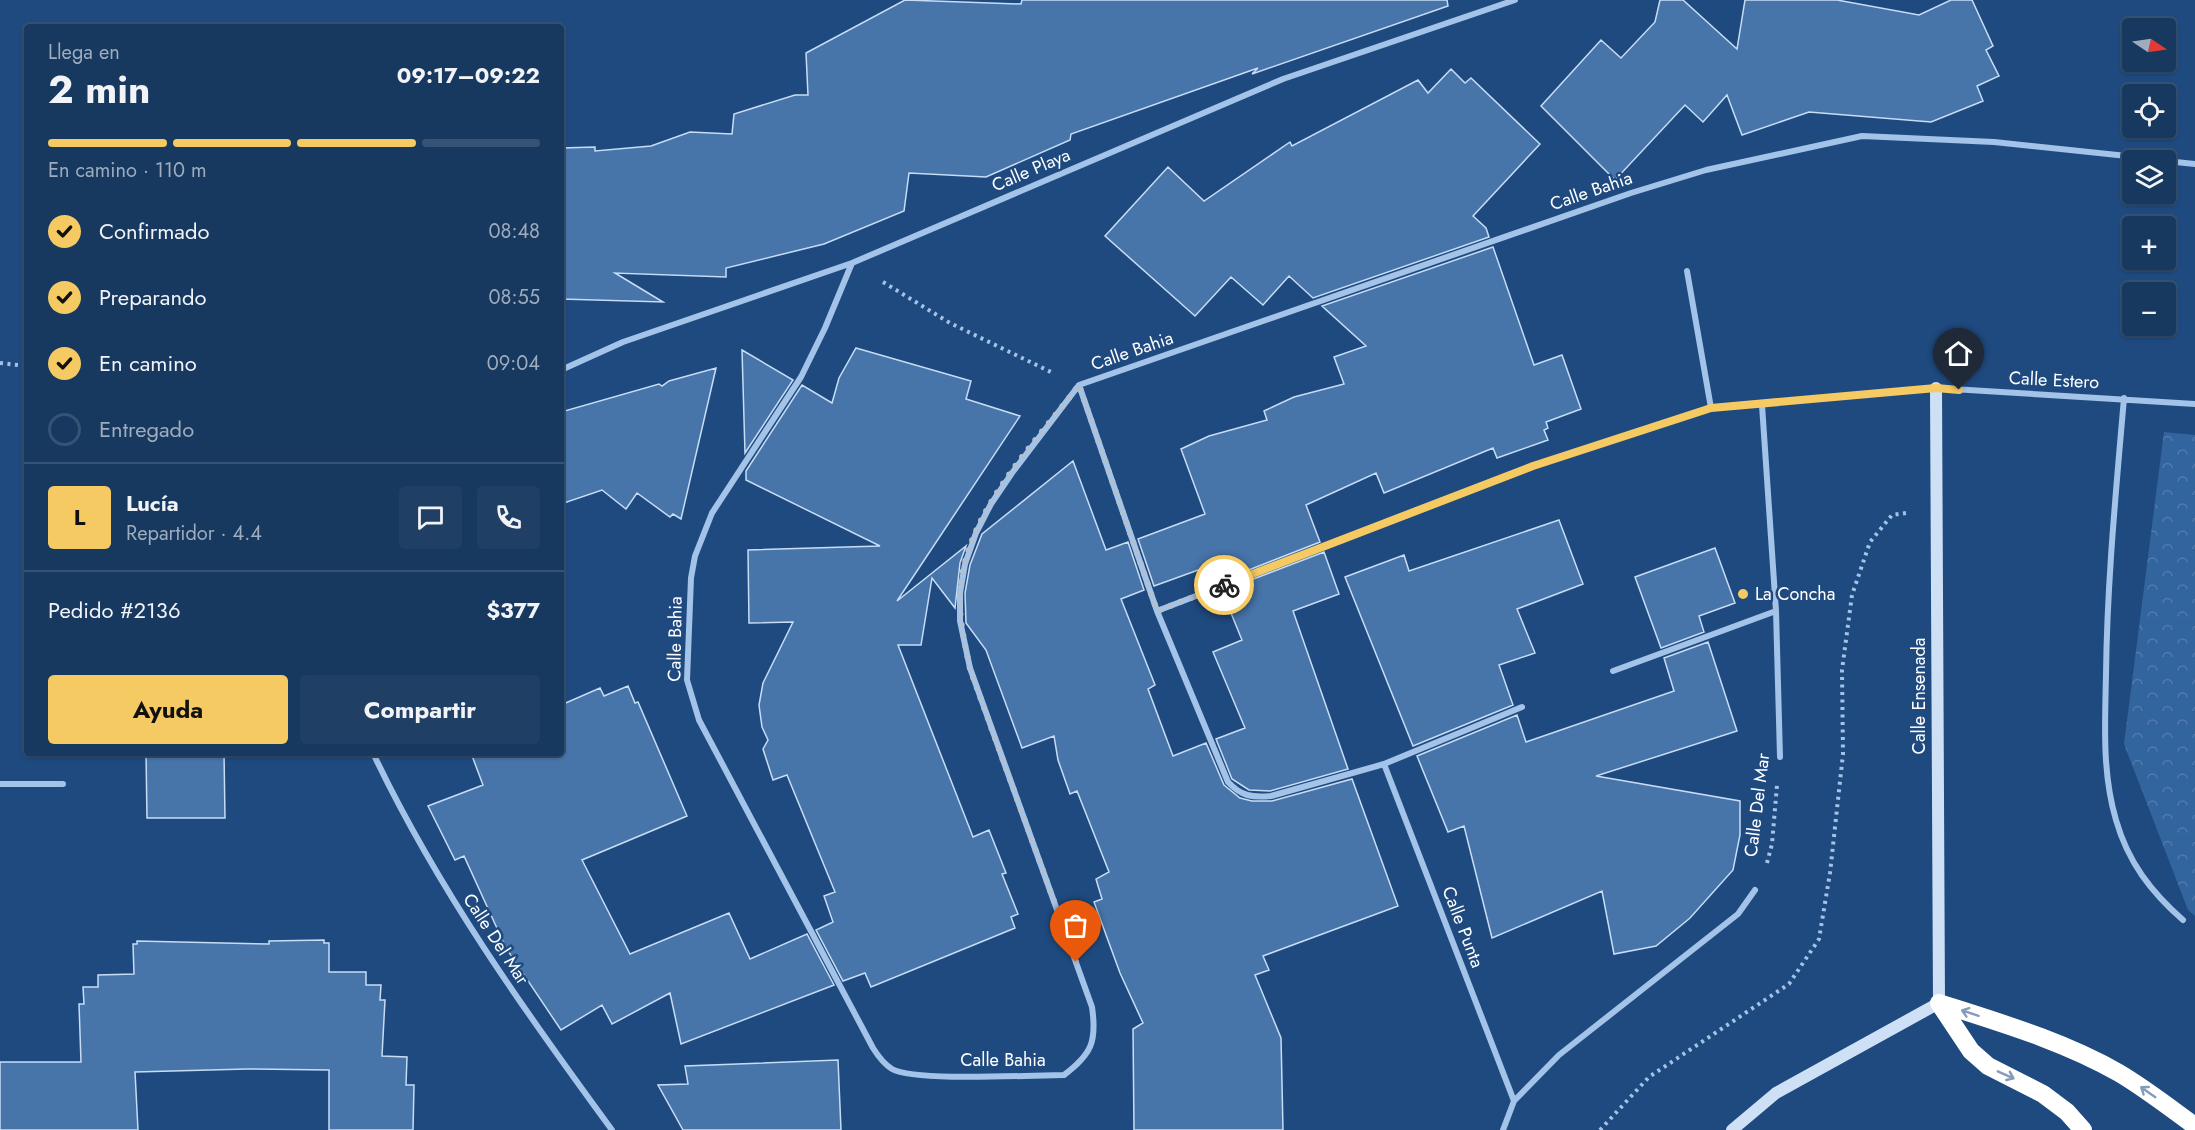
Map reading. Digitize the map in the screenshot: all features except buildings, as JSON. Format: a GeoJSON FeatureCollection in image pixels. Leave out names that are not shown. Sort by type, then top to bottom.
{"type":"FeatureCollection","features":[{"type":"Feature","properties":{"kind":"highway"},"geometry":{"type":"LineString","coordinates":[[1939,1003],[2047,1039],[2080,1053],[2147,1091],[2195,1126]]}},
{"type":"Feature","properties":{"kind":"highway"},"geometry":{"type":"LineString","coordinates":[[1939,1003],[1971,1052],[1988,1066],[2043,1094],[2067,1112],[2083,1130]]}},
{"type":"Feature","properties":{"kind":"street","name":"Calle Playa"},"geometry":{"type":"LineString","coordinates":[[564,369],[623,342],[852,263],[1283,79],[1515,0]]}},
{"type":"Feature","properties":{"kind":"street","name":"Calle Bahia"},"geometry":{"type":"LineString","coordinates":[[852,263],[825,328],[801,377],[712,513],[702,537],[691,578],[687,680],[699,720],[873,1048],[891,1068],[916,1076],[1064,1075],[1080,1063],[1095,1037],[1092,1007],[970,669],[960,621],[960,593],[965,564],[976,533],[991,504],[1079,385],[1631,193],[1706,170],[1813,145],[1862,136],[1917,137],[2122,157]]}},
{"type":"Feature","properties":{"kind":"street","name":"Calle Bahia"},"geometry":{"type":"LineString","coordinates":[[2176,162],[2195,164]]}},
{"type":"Feature","properties":{"kind":"street"},"geometry":{"type":"LineString","coordinates":[[1687,271],[1711,408]]}},
{"type":"Feature","properties":{"kind":"street"},"geometry":{"type":"LineString","coordinates":[[1079,385],[1157,611],[1228,782],[1235,789],[1254,798],[1271,796],[1384,764],[1522,707]]}},
{"type":"Feature","properties":{"kind":"street","name":"Calle Estero"},"geometry":{"type":"LineString","coordinates":[[1157,611],[1533,466],[1711,408],[1936,388],[2195,404]]}},
{"type":"Feature","properties":{"kind":"street","name":"Calle Ensenada"},"geometry":{"type":"LineString","coordinates":[[1936,388],[1939,1003]]}},
{"type":"Feature","properties":{"kind":"street"},"geometry":{"type":"LineString","coordinates":[[2124,398],[2107,634],[2104,747],[2116,820],[2127,850],[2141,877],[2157,897],[2183,920]]}},
{"type":"Feature","properties":{"kind":"street","name":"Calle Del Mar"},"geometry":{"type":"LineString","coordinates":[[1762,405],[1776,611],[1780,757]]}},
{"type":"Feature","properties":{"kind":"street"},"geometry":{"type":"LineString","coordinates":[[1613,671],[1776,611]]}},
{"type":"Feature","properties":{"kind":"street","name":"Calle Del Mar"},"geometry":{"type":"LineString","coordinates":[[375,756],[454,902],[524,1011],[612,1130]]}},
{"type":"Feature","properties":{"kind":"street","name":"Calle Punta"},"geometry":{"type":"LineString","coordinates":[[1384,764],[1514,1101]]}},
{"type":"Feature","properties":{"kind":"street"},"geometry":{"type":"LineString","coordinates":[[0,784],[63,784]]}},
{"type":"Feature","properties":{"kind":"street"},"geometry":{"type":"LineString","coordinates":[[1503,1130],[1514,1101],[1559,1055],[1594,1024],[1738,914],[1755,890]]}},
{"type":"Feature","properties":{"kind":"street"},"geometry":{"type":"LineString","coordinates":[[1732,1130],[1776,1093],[1939,1003]]}},
{"type":"Feature","properties":{"kind":"path"},"geometry":{"type":"LineString","coordinates":[[852,263],[950,323],[1079,385]]}},
{"type":"Feature","properties":{"kind":"path"},"geometry":{"type":"LineString","coordinates":[[0,363],[24,366]]}},
{"type":"Feature","properties":{"kind":"path"},"geometry":{"type":"LineString","coordinates":[[1600,1130],[1648,1077],[1789,984],[1819,939],[1830,873],[1843,754],[1842,670],[1852,595],[1870,542],[1892,515],[1936,508]]}},
{"type":"Feature","properties":{"kind":"path","name":"Calle Del Mar"},"geometry":{"type":"LineString","coordinates":[[1755,890],[1772,844],[1780,757]]}},
{"type":"Feature","properties":{"kind":"green space"},"geometry":{"type":"Polygon","coordinates":[[[2164,432],[2195,435],[2195,916],[2188,910],[2124,744],[2164,432]]]}},
{"type":"Feature","properties":{"kind":"way so far"},"geometry":{"type":"LineString","coordinates":[[1076,962],[970,669],[960,621],[960,593],[965,564],[976,533],[991,504],[1012,473],[1079,385],[1157,611],[1224,585]]}},
{"type":"Feature","properties":{"kind":"place","name":"La Concha"},"geometry":{"type":"Point","coordinates":[1743,594]}},
{"type":"Feature","properties":{"kind":"route"},"geometry":{"type":"LineString","coordinates":[[1224,585],[1533,466],[1711,408],[1936,388],[1959,390]]}}]}
